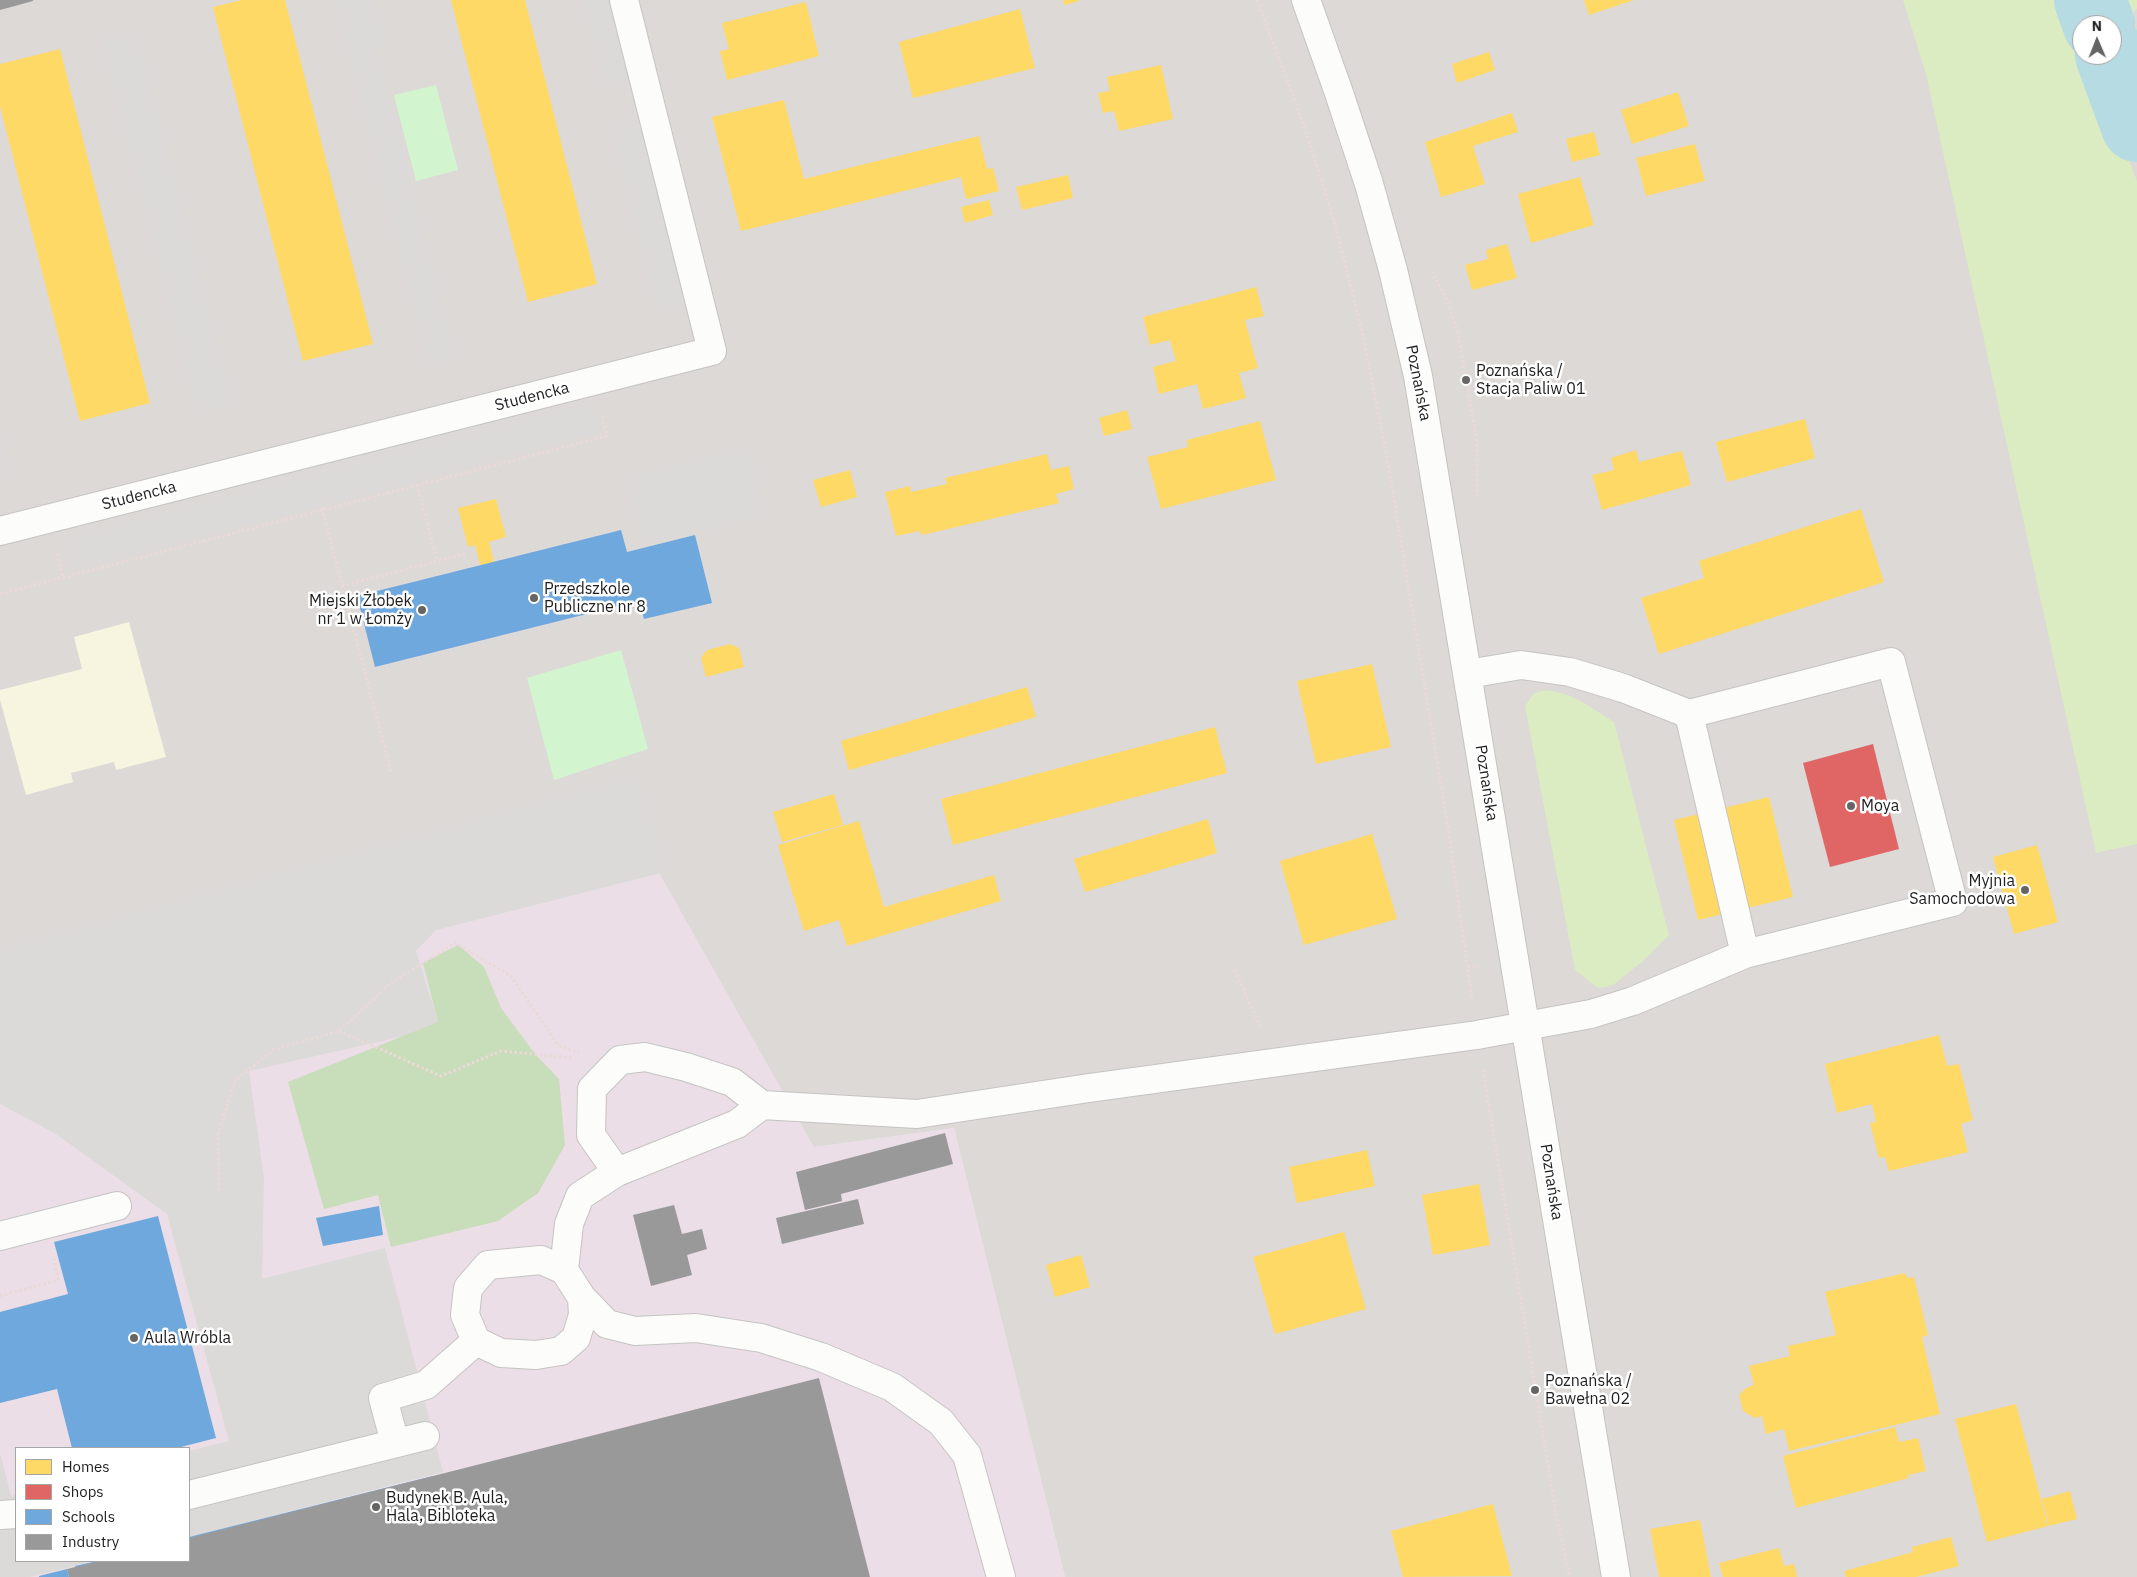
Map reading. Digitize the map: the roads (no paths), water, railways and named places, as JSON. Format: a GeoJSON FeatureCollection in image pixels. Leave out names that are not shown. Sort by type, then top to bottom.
{"type":"FeatureCollection","features":[{"type":"Feature","properties":{"kind":"street","name":"Studencka"},"geometry":{"type":"LineString","coordinates":[[0,531],[712,351],[624,0]]}},
{"type":"Feature","properties":{"kind":"street","name":"Poznańska"},"geometry":{"type":"LineString","coordinates":[[1306,0],[1340,93],[1369,184],[1393,270],[1418,376],[1616,1577]]}},
{"type":"Feature","properties":{"kind":"street"},"geometry":{"type":"LineString","coordinates":[[617,1172],[591,1135],[592,1090],[620,1060],[645,1057],[686,1067],[732,1082],[762,1106],[917,1114],[1089,1088],[1477,1035],[1591,1014],[1608,1009],[1745,954],[1953,902],[1892,662],[1689,714],[1623,688],[1570,672],[1521,665],[1468,674]]}},
{"type":"Feature","properties":{"kind":"street"},"geometry":{"type":"LineString","coordinates":[[1689,714],[1745,954]]}},
{"type":"Feature","properties":{"kind":"street"},"geometry":{"type":"LineString","coordinates":[[564,1270],[569,1224],[580,1196],[617,1172],[737,1124],[762,1106]]}},
{"type":"Feature","properties":{"kind":"street"},"geometry":{"type":"LineString","coordinates":[[0,1236],[117,1206]]}},
{"type":"Feature","properties":{"kind":"street"},"geometry":{"type":"LineString","coordinates":[[582,1298],[583,1315],[576,1338],[561,1351],[536,1356],[501,1353],[476,1341],[465,1315],[468,1288],[488,1266],[541,1260],[564,1270],[582,1298],[607,1324],[635,1331],[696,1328],[761,1338],[821,1357],[892,1386],[941,1422],[966,1455],[1001,1577]]}},
{"type":"Feature","properties":{"kind":"street"},"geometry":{"type":"LineString","coordinates":[[395,1443],[383,1398],[426,1384],[476,1341]]}},
{"type":"Feature","properties":{"kind":"street"},"geometry":{"type":"LineString","coordinates":[[190,1495],[424,1436]]}},
{"type":"Feature","properties":{"kind":"street"},"geometry":{"type":"LineString","coordinates":[[0,1515],[15,1514]]}},
{"type":"Feature","properties":{"kind":"waterway"},"geometry":{"type":"LineString","coordinates":[[2090,0],[2095,15]]}},
{"type":"Feature","properties":{"kind":"waterway"},"geometry":{"type":"LineString","coordinates":[[2115,65],[2137,126]]}},
{"type":"Feature","properties":{"kind":"place","name":"Poznańska / Stacja Paliw 01"},"geometry":{"type":"Point","coordinates":[1466,380]}},
{"type":"Feature","properties":{"kind":"place","name":"Przedszkole Publiczne nr 8"},"geometry":{"type":"Point","coordinates":[534,598]}},
{"type":"Feature","properties":{"kind":"place","name":"Miejski Żłobek nr 1 w Łomży"},"geometry":{"type":"Point","coordinates":[422,610]}},
{"type":"Feature","properties":{"kind":"place","name":"Moya"},"geometry":{"type":"Point","coordinates":[1851,806]}},
{"type":"Feature","properties":{"kind":"place","name":"Myjnia Samochodowa"},"geometry":{"type":"Point","coordinates":[2025,890]}},
{"type":"Feature","properties":{"kind":"place","name":"Aula Wróbla"},"geometry":{"type":"Point","coordinates":[134,1338]}},
{"type":"Feature","properties":{"kind":"place","name":"Poznańska / Bawełna 02"},"geometry":{"type":"Point","coordinates":[1535,1390]}},
{"type":"Feature","properties":{"kind":"place","name":"Budynek B. Aula, Hala, Bibloteka"},"geometry":{"type":"Point","coordinates":[376,1507]}}]}
